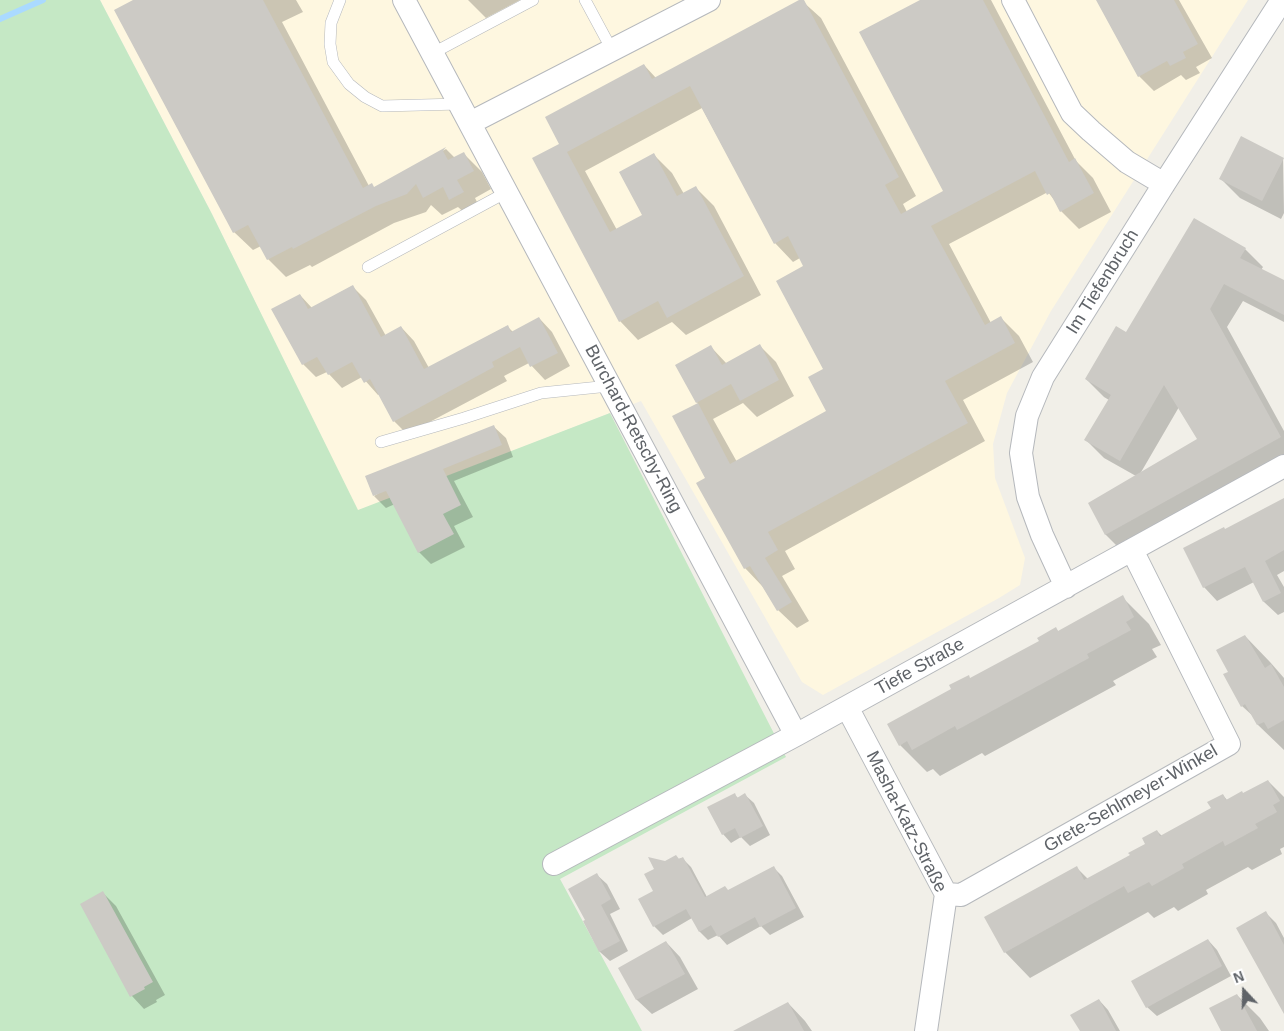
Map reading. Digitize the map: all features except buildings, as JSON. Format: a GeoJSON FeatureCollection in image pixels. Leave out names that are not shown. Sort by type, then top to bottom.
{"type":"FeatureCollection","features":[{"type":"Feature","properties":{"kind":"street","name":"Burchard-Retschy-Ring"},"geometry":{"type":"LineString","coordinates":[[404,0],[796,735]]}},
{"type":"Feature","properties":{"kind":"street"},"geometry":{"type":"LineString","coordinates":[[465,114],[612,50],[708,0]]}},
{"type":"Feature","properties":{"kind":"street"},"geometry":{"type":"LineString","coordinates":[[1013,0],[1072,113],[1127,162],[1164,184]]}},
{"type":"Feature","properties":{"kind":"street","name":"Im Tiefenbruch"},"geometry":{"type":"LineString","coordinates":[[1066,586],[1042,535],[1028,497],[1021,453],[1027,416],[1043,377],[1282,0]]}},
{"type":"Feature","properties":{"kind":"street","name":"Tiefe Straße"},"geometry":{"type":"LineString","coordinates":[[554,864],[796,735],[1284,466]]}},
{"type":"Feature","properties":{"kind":"street","name":"Grete-Sehlmeyer-Winkel"},"geometry":{"type":"LineString","coordinates":[[946,894],[961,895],[1230,744],[1132,550]]}},
{"type":"Feature","properties":{"kind":"street","name":"Masha-Katz-Straße"},"geometry":{"type":"LineString","coordinates":[[847,707],[946,894],[926,1031]]}},
{"type":"Feature","properties":{"kind":"lane"},"geometry":{"type":"LineString","coordinates":[[340,0],[331,23],[330,44],[333,62],[349,84],[365,97],[382,106],[465,114]]}},
{"type":"Feature","properties":{"kind":"lane"},"geometry":{"type":"LineString","coordinates":[[433,52],[533,0]]}},
{"type":"Feature","properties":{"kind":"lane"},"geometry":{"type":"LineString","coordinates":[[585,0],[612,50]]}},
{"type":"Feature","properties":{"kind":"lane"},"geometry":{"type":"LineString","coordinates":[[368,267],[507,192]]}},
{"type":"Feature","properties":{"kind":"lane"},"geometry":{"type":"LineString","coordinates":[[380,442],[541,393],[610,386]]}},
{"type":"Feature","properties":{"kind":"shaded area"},"geometry":{"type":"Polygon","coordinates":[[[100,0],[1248,0],[1051,311],[1007,393],[993,444],[995,478],[1025,558],[1020,585],[823,695],[802,682],[641,401],[358,511],[212,214],[100,0]]]}},
{"type":"Feature","properties":{"kind":"green space"},"geometry":{"type":"Polygon","coordinates":[[[0,0],[100,0],[212,214],[358,510],[610,413],[786,757],[560,879],[642,1031],[0,1031],[0,0]]]}},
{"type":"Feature","properties":{"kind":"waterway"},"geometry":{"type":"LineString","coordinates":[[0,19],[43,0]]}}]}
